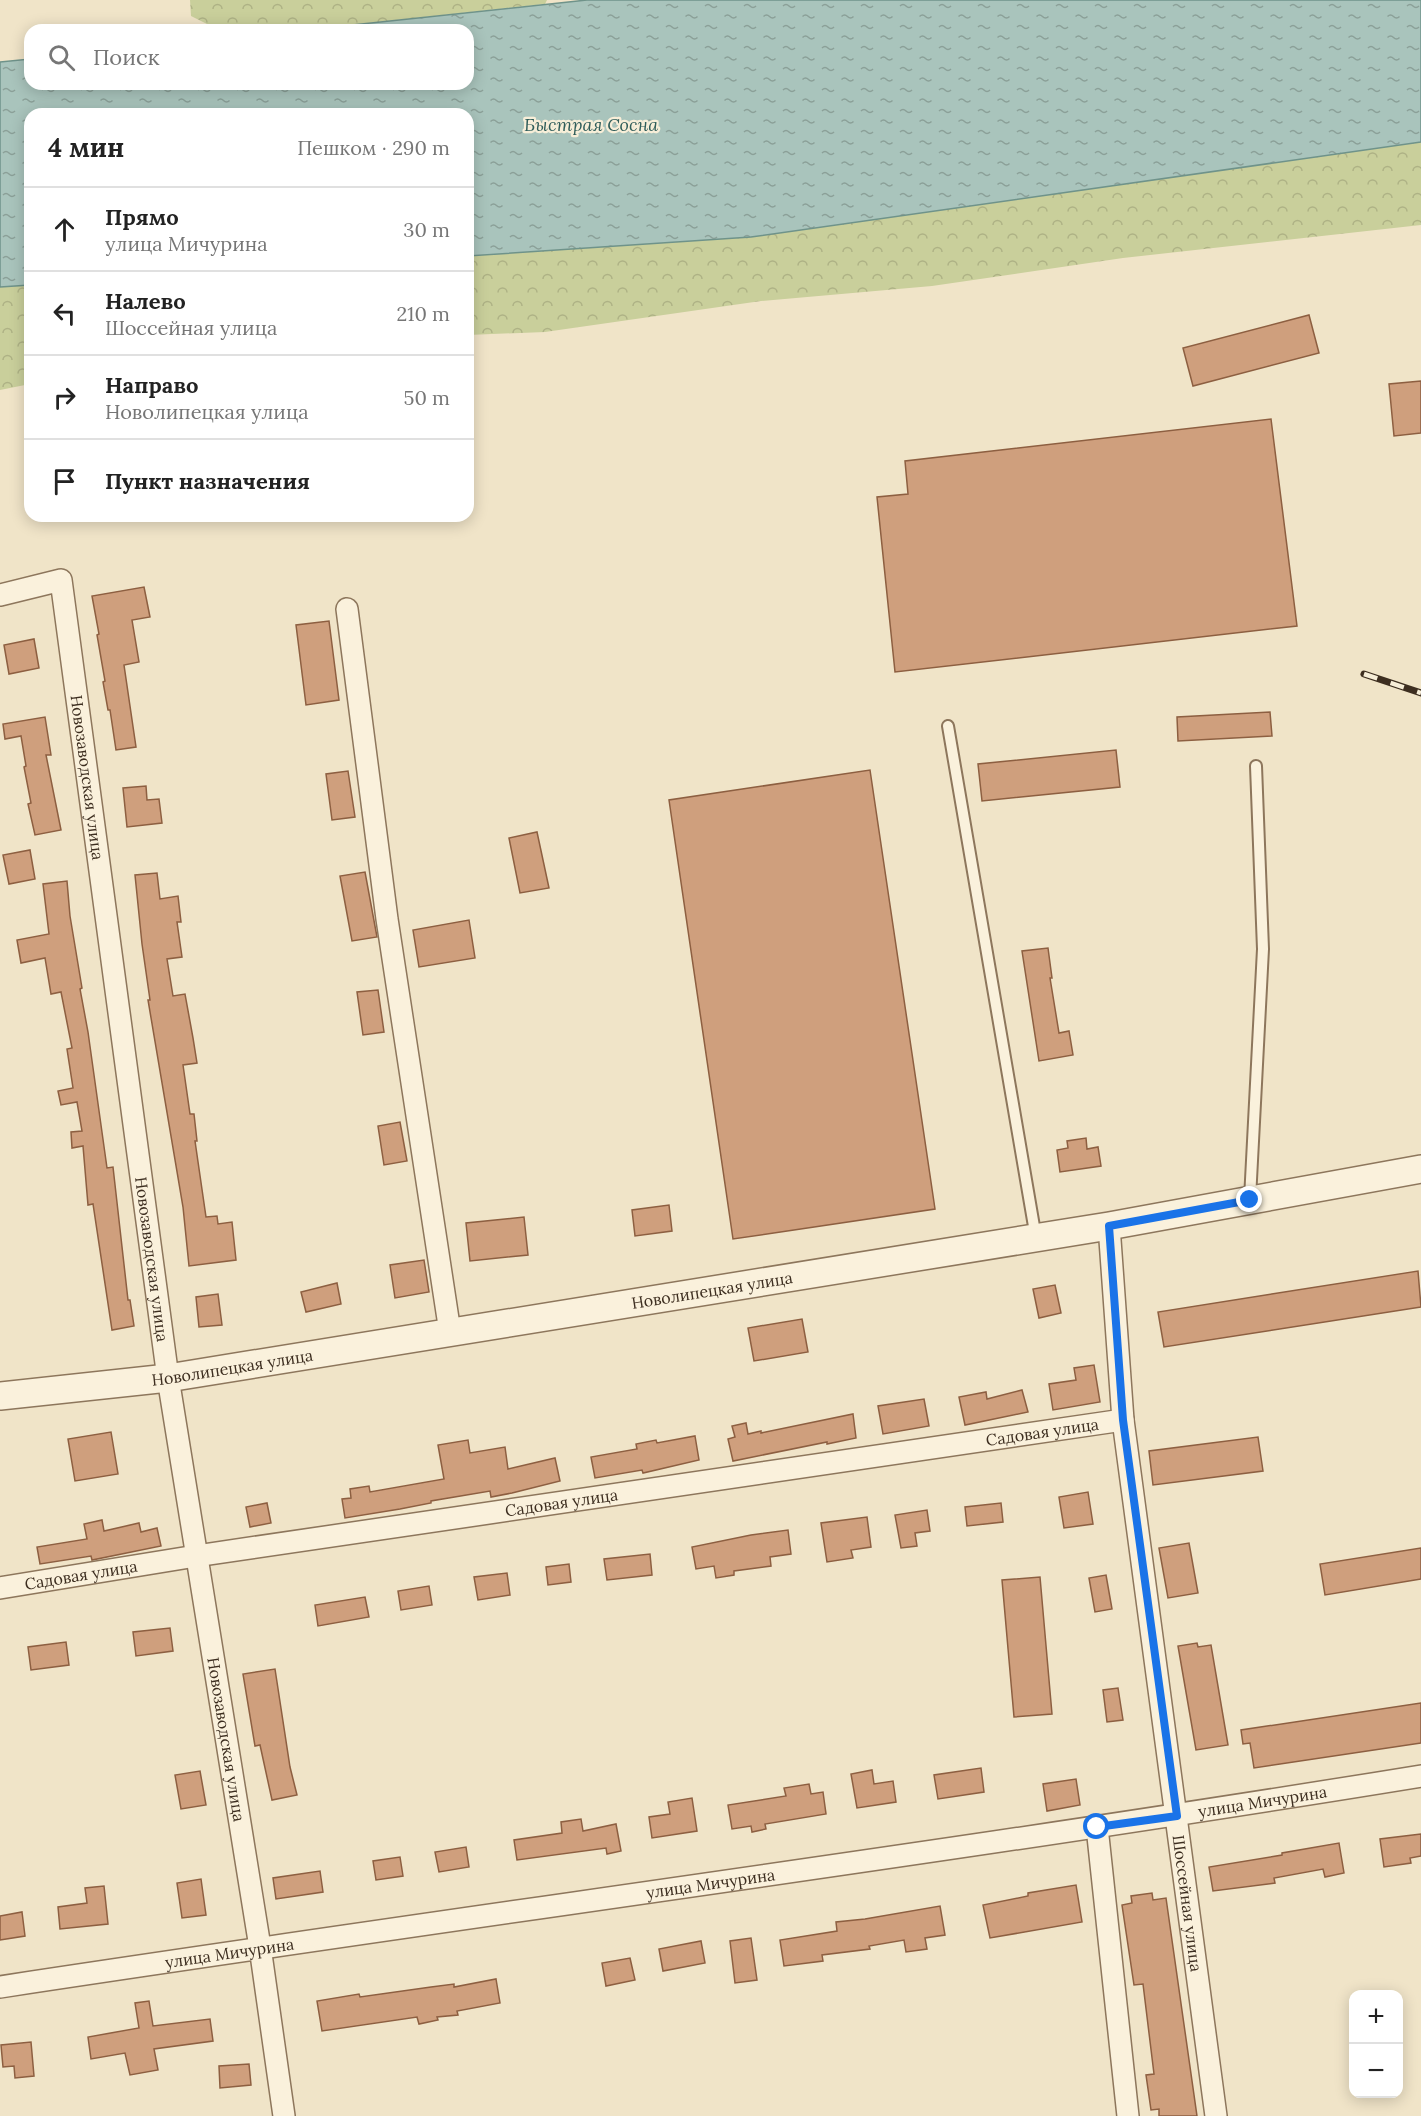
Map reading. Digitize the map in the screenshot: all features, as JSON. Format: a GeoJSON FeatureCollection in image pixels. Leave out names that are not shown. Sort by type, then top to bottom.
{"type":"FeatureCollection","features":[{"type":"Feature","properties":{"kind":"street","name":"Новозаводская улица"},"geometry":{"type":"LineString","coordinates":[[0,595],[61,580],[168,1378],[260,1947],[284,2116]]}},
{"type":"Feature","properties":{"kind":"street"},"geometry":{"type":"LineString","coordinates":[[347,609],[387,920],[450,1332]]}},
{"type":"Feature","properties":{"kind":"street","name":"Новолипецкая улица"},"geometry":{"type":"LineString","coordinates":[[0,1396],[168,1378],[1109,1226],[1421,1168]]}},
{"type":"Feature","properties":{"kind":"street","name":"Шоссейная улица"},"geometry":{"type":"LineString","coordinates":[[1109,1226],[1123,1420],[1216,2116]]}},
{"type":"Feature","properties":{"kind":"street","name":"Садовая улица"},"geometry":{"type":"LineString","coordinates":[[0,1588],[196,1556],[1123,1420]]}},
{"type":"Feature","properties":{"kind":"street","name":"улица Мичурина"},"geometry":{"type":"LineString","coordinates":[[0,1987],[260,1947],[1177,1816],[1421,1776]]}},
{"type":"Feature","properties":{"kind":"street"},"geometry":{"type":"LineString","coordinates":[[1097,1827],[1128,2116]]}},
{"type":"Feature","properties":{"kind":"lane"},"geometry":{"type":"LineString","coordinates":[[948,726],[1036,1238]]}},
{"type":"Feature","properties":{"kind":"lane"},"geometry":{"type":"LineString","coordinates":[[1250,1200],[1263,949],[1256,766]]}},
{"type":"Feature","properties":{"kind":"green space"},"geometry":{"type":"Polygon","coordinates":[[[190,0],[547,0],[545,4],[360,24],[207,24],[191,16],[190,0]]]}},
{"type":"Feature","properties":{"kind":"green space"},"geometry":{"type":"Polygon","coordinates":[[[1421,142],[1421,225],[1123,258],[932,286],[761,301],[545,332],[474,335],[474,256],[751,237],[1421,142]]]}},
{"type":"Feature","properties":{"kind":"green space"},"geometry":{"type":"Polygon","coordinates":[[[24,285],[24,385],[0,390],[0,287],[24,285]]]}},
{"type":"Feature","properties":{"kind":"water","name":"Быстрая Сосна"},"geometry":{"type":"Polygon","coordinates":[[[587,0],[1421,0],[1421,142],[751,237],[474,256],[474,108],[24,108],[24,285],[0,287],[0,62],[24,60],[24,90],[474,90],[474,24],[361,24],[587,0]]]}},
{"type":"Feature","properties":{"kind":"building"},"geometry":{"type":"Polygon","coordinates":[[[1309,315],[1319,353],[1193,386],[1183,348],[1309,315]]]}},
{"type":"Feature","properties":{"kind":"building"},"geometry":{"type":"Polygon","coordinates":[[[1421,381],[1421,433],[1394,436],[1389,384],[1421,381]]]}},
{"type":"Feature","properties":{"kind":"building"},"geometry":{"type":"Polygon","coordinates":[[[1271,419],[1297,626],[895,672],[877,497],[908,494],[905,461],[1271,419]]]}},
{"type":"Feature","properties":{"kind":"building"},"geometry":{"type":"Polygon","coordinates":[[[144,587],[150,617],[132,620],[139,662],[124,665],[136,747],[116,750],[103,682],[105,681],[97,635],[99,634],[92,596],[144,587]]]}},
{"type":"Feature","properties":{"kind":"building"},"geometry":{"type":"Polygon","coordinates":[[[329,621],[339,700],[306,705],[296,625],[329,621]]]}},
{"type":"Feature","properties":{"kind":"building"},"geometry":{"type":"Polygon","coordinates":[[[34,639],[39,668],[9,674],[4,645],[34,639]]]}},
{"type":"Feature","properties":{"kind":"building"},"geometry":{"type":"Polygon","coordinates":[[[1270,712],[1272,736],[1178,741],[1177,717],[1270,712]]]}},
{"type":"Feature","properties":{"kind":"building"},"geometry":{"type":"Polygon","coordinates":[[[45,717],[51,755],[46,755],[61,830],[35,835],[28,804],[31,803],[21,736],[5,739],[3,724],[45,717]]]}},
{"type":"Feature","properties":{"kind":"building"},"geometry":{"type":"Polygon","coordinates":[[[1116,750],[1120,787],[982,801],[978,764],[1116,750]]]}},
{"type":"Feature","properties":{"kind":"building"},"geometry":{"type":"Polygon","coordinates":[[[870,770],[935,1209],[733,1239],[669,800],[870,770]]]}},
{"type":"Feature","properties":{"kind":"building"},"geometry":{"type":"Polygon","coordinates":[[[348,771],[355,817],[332,820],[326,774],[348,771]]]}},
{"type":"Feature","properties":{"kind":"building"},"geometry":{"type":"Polygon","coordinates":[[[146,786],[147,800],[159,799],[162,823],[127,827],[123,788],[146,786]]]}},
{"type":"Feature","properties":{"kind":"building"},"geometry":{"type":"Polygon","coordinates":[[[537,832],[549,888],[520,893],[509,838],[537,832]]]}},
{"type":"Feature","properties":{"kind":"building"},"geometry":{"type":"Polygon","coordinates":[[[30,850],[35,879],[9,884],[3,855],[30,850]]]}},
{"type":"Feature","properties":{"kind":"building"},"geometry":{"type":"Polygon","coordinates":[[[365,872],[377,937],[352,941],[340,876],[365,872]]]}},
{"type":"Feature","properties":{"kind":"building"},"geometry":{"type":"Polygon","coordinates":[[[157,873],[160,899],[178,896],[181,922],[177,922],[182,957],[167,959],[173,996],[185,994],[197,1063],[183,1065],[190,1114],[194,1114],[197,1141],[195,1141],[206,1217],[217,1216],[218,1224],[232,1222],[236,1260],[189,1266],[183,1207],[148,1000],[150,1000],[135,875],[157,873]]]}},
{"type":"Feature","properties":{"kind":"building"},"geometry":{"type":"Polygon","coordinates":[[[67,881],[70,916],[82,988],[80,989],[107,1168],[113,1167],[128,1300],[130,1300],[134,1326],[112,1330],[93,1204],[88,1205],[83,1146],[72,1148],[71,1132],[82,1131],[77,1102],[61,1105],[58,1091],[73,1088],[67,1049],[72,1048],[61,992],[51,994],[45,958],[21,963],[17,940],[49,934],[43,884],[67,881]]]}},
{"type":"Feature","properties":{"kind":"building"},"geometry":{"type":"Polygon","coordinates":[[[469,920],[475,958],[419,967],[413,930],[469,920]]]}},
{"type":"Feature","properties":{"kind":"building"},"geometry":{"type":"Polygon","coordinates":[[[1048,948],[1052,978],[1050,978],[1059,1033],[1069,1031],[1073,1055],[1039,1061],[1022,951],[1048,948]]]}},
{"type":"Feature","properties":{"kind":"building"},"geometry":{"type":"Polygon","coordinates":[[[378,990],[384,1032],[363,1035],[357,992],[378,990]]]}},
{"type":"Feature","properties":{"kind":"building"},"geometry":{"type":"Polygon","coordinates":[[[400,1122],[407,1161],[384,1165],[378,1126],[400,1122]]]}},
{"type":"Feature","properties":{"kind":"building"},"geometry":{"type":"Polygon","coordinates":[[[1086,1138],[1087,1149],[1098,1147],[1101,1166],[1060,1172],[1057,1150],[1068,1148],[1067,1141],[1086,1138]]]}},
{"type":"Feature","properties":{"kind":"building"},"geometry":{"type":"Polygon","coordinates":[[[669,1205],[672,1231],[635,1236],[632,1210],[669,1205]]]}},
{"type":"Feature","properties":{"kind":"building"},"geometry":{"type":"Polygon","coordinates":[[[524,1217],[528,1255],[470,1261],[466,1223],[524,1217]]]}},
{"type":"Feature","properties":{"kind":"building"},"geometry":{"type":"Polygon","coordinates":[[[424,1260],[429,1292],[395,1298],[390,1265],[424,1260]]]}},
{"type":"Feature","properties":{"kind":"building"},"geometry":{"type":"Polygon","coordinates":[[[1418,1271],[1421,1307],[1164,1347],[1158,1312],[1418,1271]]]}},
{"type":"Feature","properties":{"kind":"building"},"geometry":{"type":"Polygon","coordinates":[[[337,1283],[341,1304],[306,1312],[301,1292],[337,1283]]]}},
{"type":"Feature","properties":{"kind":"building"},"geometry":{"type":"Polygon","coordinates":[[[1055,1285],[1061,1313],[1039,1318],[1033,1289],[1055,1285]]]}},
{"type":"Feature","properties":{"kind":"building"},"geometry":{"type":"Polygon","coordinates":[[[218,1294],[222,1325],[199,1327],[196,1297],[218,1294]]]}},
{"type":"Feature","properties":{"kind":"building"},"geometry":{"type":"Polygon","coordinates":[[[802,1319],[808,1352],[754,1361],[748,1328],[802,1319]]]}},
{"type":"Feature","properties":{"kind":"building"},"geometry":{"type":"Polygon","coordinates":[[[1094,1365],[1100,1402],[1053,1410],[1049,1384],[1076,1380],[1074,1368],[1094,1365]]]}},
{"type":"Feature","properties":{"kind":"building"},"geometry":{"type":"Polygon","coordinates":[[[1022,1390],[1028,1412],[965,1425],[959,1397],[986,1392],[987,1399],[1022,1390]]]}},
{"type":"Feature","properties":{"kind":"building"},"geometry":{"type":"Polygon","coordinates":[[[924,1399],[929,1426],[883,1434],[878,1406],[924,1399]]]}},
{"type":"Feature","properties":{"kind":"building"},"geometry":{"type":"Polygon","coordinates":[[[853,1414],[856,1438],[733,1461],[728,1439],[735,1437],[732,1426],[746,1423],[748,1434],[761,1431],[761,1433],[853,1414]]]}},
{"type":"Feature","properties":{"kind":"building"},"geometry":{"type":"Polygon","coordinates":[[[111,1432],[118,1474],[75,1481],[68,1439],[111,1432]]]}},
{"type":"Feature","properties":{"kind":"building"},"geometry":{"type":"Polygon","coordinates":[[[695,1436],[699,1460],[643,1473],[642,1470],[595,1478],[591,1457],[637,1449],[636,1444],[656,1440],[657,1443],[695,1436]]]}},
{"type":"Feature","properties":{"kind":"building"},"geometry":{"type":"Polygon","coordinates":[[[1258,1437],[1263,1471],[1153,1485],[1149,1451],[1258,1437]]]}},
{"type":"Feature","properties":{"kind":"building"},"geometry":{"type":"Polygon","coordinates":[[[468,1440],[470,1453],[505,1447],[508,1469],[555,1458],[560,1481],[491,1497],[490,1491],[345,1518],[342,1499],[351,1498],[350,1489],[369,1486],[370,1492],[444,1479],[438,1445],[468,1440]]]}},
{"type":"Feature","properties":{"kind":"building"},"geometry":{"type":"Polygon","coordinates":[[[1088,1492],[1093,1524],[1064,1528],[1059,1497],[1088,1492]]]}},
{"type":"Feature","properties":{"kind":"building"},"geometry":{"type":"Polygon","coordinates":[[[267,1503],[271,1523],[250,1527],[246,1507],[267,1503]]]}},
{"type":"Feature","properties":{"kind":"building"},"geometry":{"type":"Polygon","coordinates":[[[1001,1503],[1003,1522],[967,1526],[965,1507],[1001,1503]]]}},
{"type":"Feature","properties":{"kind":"building"},"geometry":{"type":"Polygon","coordinates":[[[927,1510],[930,1531],[915,1533],[917,1546],[901,1548],[895,1515],[927,1510]]]}},
{"type":"Feature","properties":{"kind":"building"},"geometry":{"type":"Polygon","coordinates":[[[867,1517],[871,1547],[851,1550],[853,1558],[827,1562],[821,1523],[867,1517]]]}},
{"type":"Feature","properties":{"kind":"building"},"geometry":{"type":"Polygon","coordinates":[[[102,1520],[104,1531],[139,1523],[141,1532],[157,1528],[161,1546],[92,1560],[91,1556],[40,1564],[37,1547],[87,1539],[84,1524],[102,1520]]]}},
{"type":"Feature","properties":{"kind":"building"},"geometry":{"type":"Polygon","coordinates":[[[788,1530],[791,1554],[770,1557],[771,1566],[734,1571],[734,1575],[716,1578],[714,1566],[696,1569],[692,1547],[788,1530]]]}},
{"type":"Feature","properties":{"kind":"building"},"geometry":{"type":"Polygon","coordinates":[[[1189,1543],[1198,1593],[1168,1598],[1159,1548],[1189,1543]]]}},
{"type":"Feature","properties":{"kind":"building"},"geometry":{"type":"Polygon","coordinates":[[[1421,1548],[1421,1579],[1325,1595],[1320,1564],[1421,1548]]]}},
{"type":"Feature","properties":{"kind":"building"},"geometry":{"type":"Polygon","coordinates":[[[650,1554],[652,1575],[607,1580],[604,1559],[650,1554]]]}},
{"type":"Feature","properties":{"kind":"building"},"geometry":{"type":"Polygon","coordinates":[[[569,1564],[571,1582],[548,1585],[546,1567],[569,1564]]]}},
{"type":"Feature","properties":{"kind":"building"},"geometry":{"type":"Polygon","coordinates":[[[507,1573],[510,1595],[478,1600],[474,1577],[507,1573]]]}},
{"type":"Feature","properties":{"kind":"building"},"geometry":{"type":"Polygon","coordinates":[[[1106,1575],[1112,1609],[1095,1612],[1089,1578],[1106,1575]]]}},
{"type":"Feature","properties":{"kind":"building"},"geometry":{"type":"Polygon","coordinates":[[[1040,1577],[1052,1714],[1014,1717],[1002,1580],[1040,1577]]]}},
{"type":"Feature","properties":{"kind":"building"},"geometry":{"type":"Polygon","coordinates":[[[429,1586],[432,1605],[401,1610],[398,1591],[429,1586]]]}},
{"type":"Feature","properties":{"kind":"building"},"geometry":{"type":"Polygon","coordinates":[[[365,1597],[369,1617],[318,1626],[315,1605],[365,1597]]]}},
{"type":"Feature","properties":{"kind":"building"},"geometry":{"type":"Polygon","coordinates":[[[170,1628],[173,1651],[136,1656],[133,1632],[170,1628]]]}},
{"type":"Feature","properties":{"kind":"building"},"geometry":{"type":"Polygon","coordinates":[[[66,1642],[69,1665],[31,1670],[28,1647],[66,1642]]]}},
{"type":"Feature","properties":{"kind":"building"},"geometry":{"type":"Polygon","coordinates":[[[1197,1643],[1198,1647],[1211,1645],[1228,1745],[1196,1750],[1178,1646],[1197,1643]]]}},
{"type":"Feature","properties":{"kind":"building"},"geometry":{"type":"Polygon","coordinates":[[[275,1669],[290,1767],[297,1795],[272,1800],[260,1745],[255,1746],[243,1674],[275,1669]]]}},
{"type":"Feature","properties":{"kind":"building"},"geometry":{"type":"Polygon","coordinates":[[[1118,1688],[1123,1720],[1107,1722],[1103,1690],[1118,1688]]]}},
{"type":"Feature","properties":{"kind":"building"},"geometry":{"type":"Polygon","coordinates":[[[1421,1703],[1421,1743],[1254,1768],[1250,1743],[1243,1744],[1241,1730],[1421,1703]]]}},
{"type":"Feature","properties":{"kind":"building"},"geometry":{"type":"Polygon","coordinates":[[[981,1768],[984,1792],[938,1799],[934,1775],[981,1768]]]}},
{"type":"Feature","properties":{"kind":"building"},"geometry":{"type":"Polygon","coordinates":[[[872,1770],[874,1784],[893,1781],[896,1802],[857,1808],[851,1774],[872,1770]]]}},
{"type":"Feature","properties":{"kind":"building"},"geometry":{"type":"Polygon","coordinates":[[[200,1771],[206,1805],[181,1809],[175,1775],[200,1771]]]}},
{"type":"Feature","properties":{"kind":"building"},"geometry":{"type":"Polygon","coordinates":[[[1076,1779],[1080,1805],[1047,1811],[1043,1784],[1076,1779]]]}},
{"type":"Feature","properties":{"kind":"building"},"geometry":{"type":"Polygon","coordinates":[[[809,1784],[811,1794],[823,1792],[826,1814],[765,1824],[766,1829],[752,1832],[751,1826],[732,1829],[728,1805],[786,1796],[784,1788],[809,1784]]]}},
{"type":"Feature","properties":{"kind":"building"},"geometry":{"type":"Polygon","coordinates":[[[692,1798],[697,1831],[652,1838],[649,1817],[670,1814],[668,1802],[692,1798]]]}},
{"type":"Feature","properties":{"kind":"building"},"geometry":{"type":"Polygon","coordinates":[[[581,1819],[583,1831],[616,1824],[621,1851],[607,1854],[606,1848],[517,1860],[514,1840],[562,1833],[561,1822],[581,1819]]]}},
{"type":"Feature","properties":{"kind":"building"},"geometry":{"type":"Polygon","coordinates":[[[1421,1834],[1421,1856],[1410,1858],[1411,1863],[1384,1867],[1380,1839],[1421,1834]]]}},
{"type":"Feature","properties":{"kind":"building"},"geometry":{"type":"Polygon","coordinates":[[[1339,1843],[1344,1873],[1325,1877],[1323,1869],[1274,1878],[1275,1883],[1213,1891],[1209,1867],[1339,1843]]]}},
{"type":"Feature","properties":{"kind":"building"},"geometry":{"type":"Polygon","coordinates":[[[466,1847],[469,1867],[439,1872],[435,1852],[466,1847]]]}},
{"type":"Feature","properties":{"kind":"building"},"geometry":{"type":"Polygon","coordinates":[[[400,1857],[403,1876],[376,1880],[373,1861],[400,1857]]]}},
{"type":"Feature","properties":{"kind":"building"},"geometry":{"type":"Polygon","coordinates":[[[320,1871],[323,1892],[276,1899],[273,1878],[320,1871]]]}},
{"type":"Feature","properties":{"kind":"building"},"geometry":{"type":"Polygon","coordinates":[[[201,1879],[206,1915],[182,1918],[177,1883],[201,1879]]]}},
{"type":"Feature","properties":{"kind":"building"},"geometry":{"type":"Polygon","coordinates":[[[1076,1885],[1082,1922],[990,1938],[983,1905],[1028,1896],[1028,1893],[1076,1885]]]}},
{"type":"Feature","properties":{"kind":"building"},"geometry":{"type":"Polygon","coordinates":[[[104,1886],[108,1924],[60,1929],[58,1907],[87,1903],[85,1888],[104,1886]]]}},
{"type":"Feature","properties":{"kind":"building"},"geometry":{"type":"Polygon","coordinates":[[[1152,1893],[1153,1900],[1166,1898],[1197,2116],[1159,2116],[1159,2109],[1151,2110],[1146,2075],[1154,2074],[1143,1984],[1134,1985],[1122,1905],[1132,1903],[1131,1896],[1152,1893]]]}},
{"type":"Feature","properties":{"kind":"building"},"geometry":{"type":"Polygon","coordinates":[[[940,1906],[945,1935],[925,1938],[927,1949],[906,1952],[904,1940],[869,1946],[870,1949],[822,1955],[823,1961],[784,1966],[780,1940],[837,1931],[836,1922],[940,1906]]]}},
{"type":"Feature","properties":{"kind":"building"},"geometry":{"type":"Polygon","coordinates":[[[22,1912],[25,1936],[0,1940],[0,1916],[22,1912]]]}},
{"type":"Feature","properties":{"kind":"building"},"geometry":{"type":"Polygon","coordinates":[[[751,1938],[757,1980],[735,1983],[730,1941],[751,1938]]]}},
{"type":"Feature","properties":{"kind":"building"},"geometry":{"type":"Polygon","coordinates":[[[701,1941],[705,1963],[663,1971],[659,1949],[701,1941]]]}},
{"type":"Feature","properties":{"kind":"building"},"geometry":{"type":"Polygon","coordinates":[[[630,1958],[635,1980],[606,1986],[602,1963],[630,1958]]]}},
{"type":"Feature","properties":{"kind":"building"},"geometry":{"type":"Polygon","coordinates":[[[496,1979],[500,2003],[457,2011],[458,2015],[437,2017],[438,2020],[419,2024],[417,2017],[322,2031],[317,2001],[454,1984],[454,1987],[496,1979]]]}},
{"type":"Feature","properties":{"kind":"building"},"geometry":{"type":"Polygon","coordinates":[[[149,2001],[153,2026],[210,2019],[213,2041],[154,2049],[158,2070],[130,2075],[125,2053],[91,2059],[88,2037],[139,2028],[135,2003],[149,2001]]]}},
{"type":"Feature","properties":{"kind":"building"},"geometry":{"type":"Polygon","coordinates":[[[31,2042],[34,2076],[15,2078],[14,2066],[3,2067],[1,2045],[31,2042]]]}},
{"type":"Feature","properties":{"kind":"building"},"geometry":{"type":"Polygon","coordinates":[[[249,2064],[251,2085],[220,2088],[219,2066],[249,2064]]]}},
{"type":"Feature","properties":{"kind":"railway"},"geometry":{"type":"LineString","coordinates":[[1364,674],[1421,693]]}},
{"type":"Feature","properties":{"kind":"route"},"geometry":{"type":"LineString","coordinates":[[1097,1827],[1177,1816],[1123,1420],[1109,1226],[1250,1200]]}}]}
